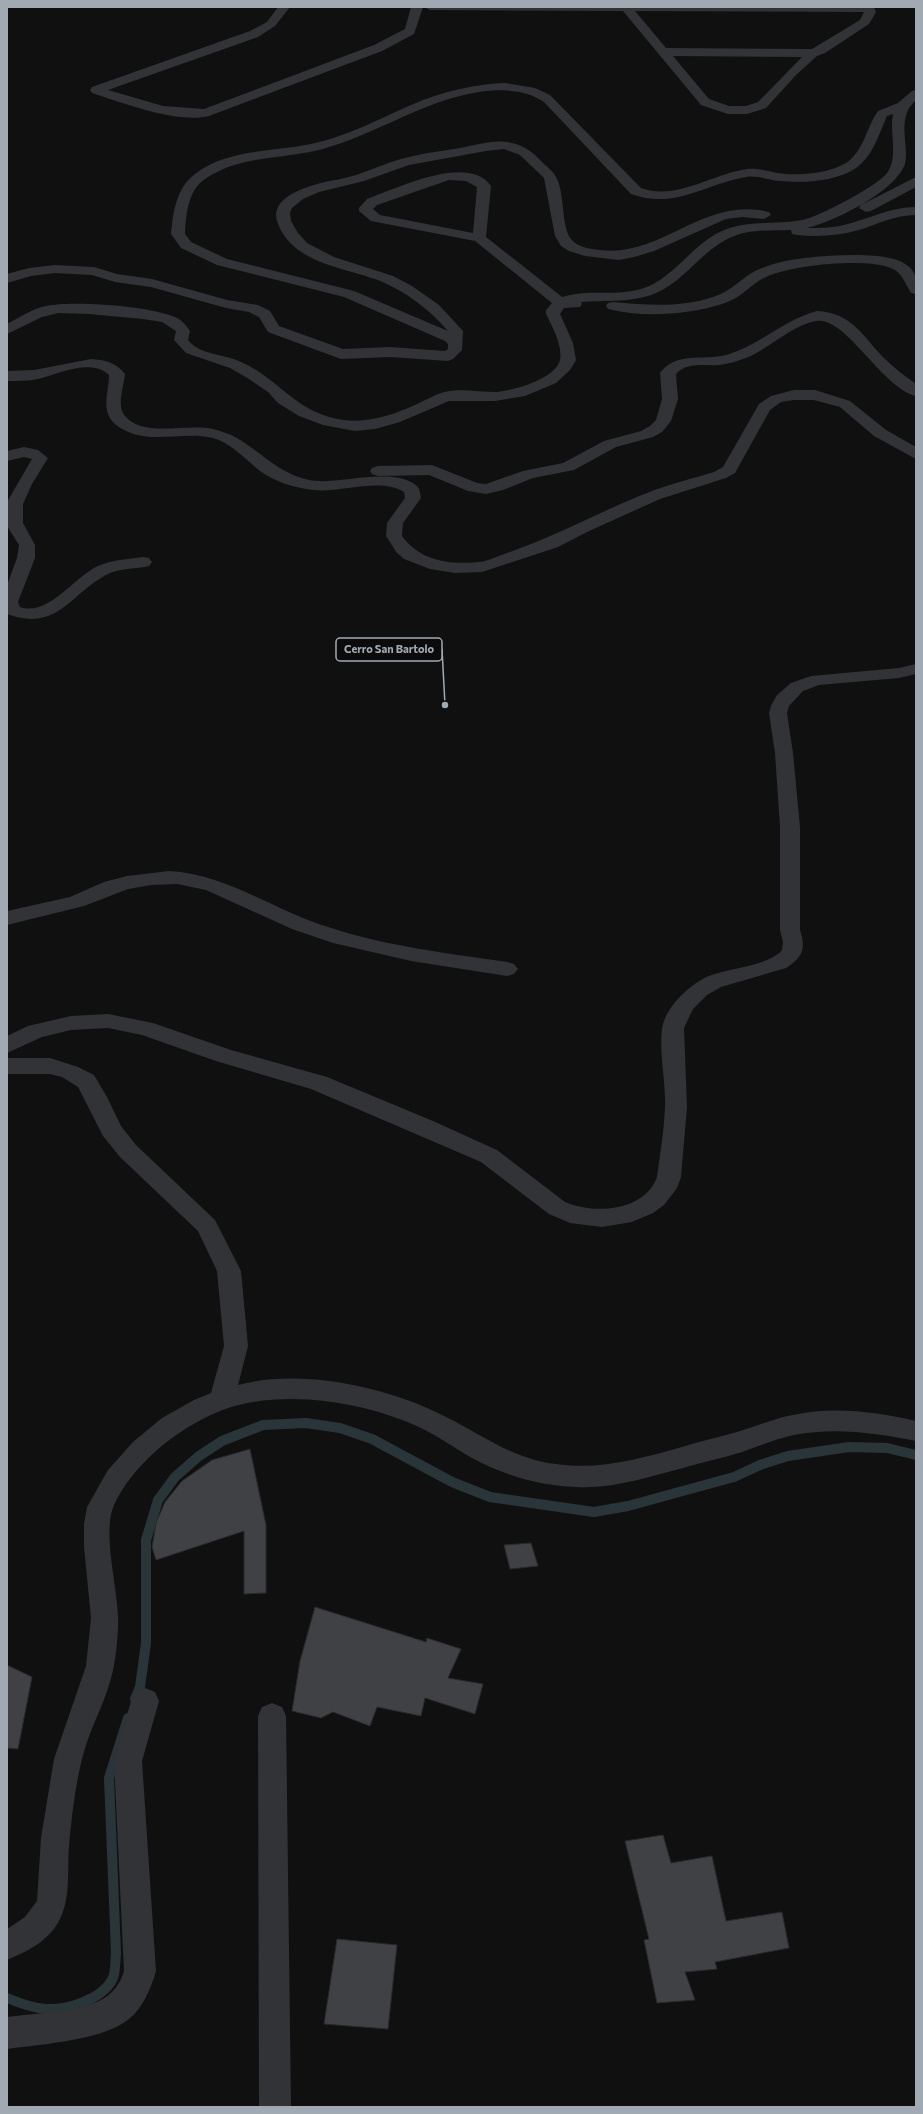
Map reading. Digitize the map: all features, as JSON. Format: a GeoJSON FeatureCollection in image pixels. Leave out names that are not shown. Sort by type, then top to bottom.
{"type":"FeatureCollection","features":[{"type":"Feature","properties":{"kind":"street"},"geometry":{"type":"LineString","coordinates":[[284,7],[271,24],[254,34],[96,90],[154,108],[181,113],[205,112],[378,48],[410,31],[416,7]]}},
{"type":"Feature","properties":{"kind":"street"},"geometry":{"type":"LineString","coordinates":[[430,7],[627,9],[868,8],[870,12],[865,22],[821,50],[813,53],[664,52]]}},
{"type":"Feature","properties":{"kind":"street"},"geometry":{"type":"LineString","coordinates":[[627,9],[705,102],[728,110],[747,110],[762,105],[792,72],[813,53]]}},
{"type":"Feature","properties":{"kind":"street"},"geometry":{"type":"LineString","coordinates":[[456,343],[433,329],[350,294],[222,262],[186,245],[178,234],[180,211],[193,181],[208,171],[229,162],[258,155],[326,145],[418,107],[460,93],[478,88],[500,87],[521,89],[546,98],[636,191],[646,195],[664,196],[749,173],[796,177],[822,175],[843,169],[861,156],[882,114],[902,106],[916,94]]}},
{"type":"Feature","properties":{"kind":"street"},"geometry":{"type":"LineString","coordinates":[[7,279],[42,270],[69,268],[94,271],[115,278],[152,283],[226,304],[253,308],[265,314],[273,328],[282,334],[341,354],[390,352],[441,357],[453,353],[456,343],[456,331],[445,318],[414,293],[389,280],[337,264],[305,248],[292,235],[285,223],[283,217],[286,206],[299,195],[308,191],[365,177],[402,163],[500,145],[521,150],[551,178],[556,200],[560,236],[568,244],[583,251],[613,256],[642,252],[695,226],[723,216],[758,214],[778,216],[806,224],[814,222],[878,188],[892,175],[899,163],[899,116],[902,106]]}},
{"type":"Feature","properties":{"kind":"street"},"geometry":{"type":"LineString","coordinates":[[479,238],[484,186],[472,178],[458,176],[437,178],[372,202],[366,208],[368,214],[376,218],[479,238],[560,303],[649,309],[691,307],[717,300],[740,291],[753,278],[766,272],[791,266],[862,258],[878,259],[899,266],[903,269],[916,290]]}},
{"type":"Feature","properties":{"kind":"street"},"geometry":{"type":"LineString","coordinates":[[7,330],[31,316],[60,309],[148,316],[167,319],[184,331],[181,340],[186,347],[250,373],[263,381],[283,400],[310,416],[345,425],[368,426],[396,419],[448,396],[469,394],[500,397],[518,394],[532,389],[558,373],[566,365],[568,354],[553,314],[556,306],[560,303],[573,299],[623,296],[648,292],[660,285],[721,236],[748,228],[829,222],[857,212],[897,194],[916,181]]}},
{"type":"Feature","properties":{"kind":"street"},"geometry":{"type":"LineString","coordinates":[[773,226],[796,231],[825,233],[854,227],[898,212],[916,211]]}},
{"type":"Feature","properties":{"kind":"street"},"geometry":{"type":"LineString","coordinates":[[283,478],[422,469],[438,472],[474,488],[486,489],[497,487],[529,474],[568,467],[610,444],[647,434],[656,429],[663,421],[670,399],[668,373],[675,366],[725,360],[745,354],[801,320],[815,317],[832,318],[845,323],[880,362],[916,391]]}},
{"type":"Feature","properties":{"kind":"street"},"geometry":{"type":"LineString","coordinates":[[7,376],[37,375],[80,364],[104,365],[115,371],[117,374],[113,408],[115,414],[127,425],[149,432],[200,432],[221,436],[238,444],[283,478],[319,486],[386,481],[402,483],[412,490],[414,494],[413,498],[395,523],[394,536],[397,543],[410,554],[430,564],[469,568],[482,567],[552,543],[581,528],[654,496],[720,475],[729,470],[732,466],[764,407],[776,399],[784,396],[805,394],[836,400],[845,404],[880,433],[916,454]]}},
{"type":"Feature","properties":{"kind":"street"},"geometry":{"type":"LineString","coordinates":[[7,456],[25,452],[35,454],[40,458],[9,505],[9,522],[19,538],[27,545],[26,558],[9,602],[12,610],[24,615],[41,614],[49,610],[80,584],[103,570],[142,562]]}},
{"type":"Feature","properties":{"kind":"street"},"geometry":{"type":"LineString","coordinates":[[7,1044],[36,1031],[71,1023],[108,1021],[145,1028],[224,1056],[319,1083],[426,1126],[489,1156],[557,1208],[570,1214],[602,1218],[632,1213],[656,1199],[665,1188],[670,1177],[676,1107],[673,1028],[677,1016],[684,1005],[706,985],[722,978],[758,971],[780,963],[791,953],[794,946],[794,938],[790,930],[790,827],[784,753],[778,713],[780,706],[784,699],[797,688],[817,680],[899,673],[916,669]]}},
{"type":"Feature","properties":{"kind":"street"},"geometry":{"type":"LineString","coordinates":[[7,918],[73,903],[112,887],[137,879],[176,878],[209,884],[264,907],[290,922],[334,937],[421,956],[507,969]]}},
{"type":"Feature","properties":{"kind":"street"},"geometry":{"type":"LineString","coordinates":[[7,1066],[50,1066],[70,1072],[86,1081],[96,1096],[111,1130],[128,1151],[208,1226],[229,1271],[236,1346],[222,1399]]}},
{"type":"Feature","properties":{"kind":"street"},"geometry":{"type":"LineString","coordinates":[[7,1945],[25,1937],[37,1926],[47,1914],[52,1901],[55,1886],[53,1873],[60,1808],[70,1749],[97,1681],[101,1656],[105,1609],[97,1557],[99,1509],[118,1477],[142,1449],[166,1429],[193,1412],[222,1399],[269,1389],[340,1394],[374,1401],[404,1410],[433,1422],[483,1451],[507,1462],[534,1471],[562,1476],[614,1475],[638,1470],[798,1424],[827,1421],[856,1422],[888,1425],[916,1430]]}},
{"type":"Feature","properties":{"kind":"street"},"geometry":{"type":"LineString","coordinates":[[7,2033],[89,2021],[117,2009],[135,1988],[140,1971],[128,1761],[145,1701]]}},
{"type":"Feature","properties":{"kind":"street"},"geometry":{"type":"LineString","coordinates":[[272,1716],[275,2107]]}},
{"type":"Feature","properties":{"kind":"building"},"geometry":{"type":"Polygon","coordinates":[[[250,1449],[266,1525],[266,1593],[244,1594],[244,1531],[156,1560],[152,1547],[156,1523],[165,1502],[182,1481],[212,1460],[250,1449]]]}},
{"type":"Feature","properties":{"kind":"building"},"geometry":{"type":"Polygon","coordinates":[[[531,1543],[538,1566],[510,1569],[504,1545],[531,1543]]]}},
{"type":"Feature","properties":{"kind":"building"},"geometry":{"type":"Polygon","coordinates":[[[315,1607],[426,1642],[427,1638],[461,1649],[448,1678],[483,1684],[475,1714],[425,1698],[421,1716],[377,1707],[370,1726],[333,1712],[321,1718],[292,1711],[300,1661],[315,1607]]]}},
{"type":"Feature","properties":{"kind":"building"},"geometry":{"type":"Polygon","coordinates":[[[7,1665],[32,1677],[18,1749],[7,1748],[7,1665]]]}},
{"type":"Feature","properties":{"kind":"building"},"geometry":{"type":"Polygon","coordinates":[[[663,1835],[671,1863],[712,1856],[726,1921],[782,1912],[789,1948],[715,1962],[717,1969],[685,1972],[695,2000],[657,2003],[644,1940],[649,1939],[625,1841],[663,1835]]]}},
{"type":"Feature","properties":{"kind":"building"},"geometry":{"type":"Polygon","coordinates":[[[337,1939],[397,1945],[388,2029],[324,2024],[337,1939]]]}},
{"type":"Feature","properties":{"kind":"waterway"},"geometry":{"type":"LineString","coordinates":[[135,1699],[140,1687],[146,1643],[146,1540],[158,1500],[175,1477],[199,1456],[222,1441],[263,1425],[306,1423],[340,1428],[372,1439],[452,1482],[490,1497],[594,1512],[628,1506],[734,1477],[760,1465],[788,1456],[849,1447],[887,1448],[916,1455]]}},
{"type":"Feature","properties":{"kind":"waterway"},"geometry":{"type":"LineString","coordinates":[[7,1998],[26,2005],[46,2009],[64,2008],[92,1998],[107,1987],[112,1980],[115,1971],[116,1953],[109,1778],[128,1718]]}},
{"type":"Feature","properties":{"kind":"place","name":"Cerro San Bartolo"},"geometry":{"type":"Point","coordinates":[445,705]}}]}
